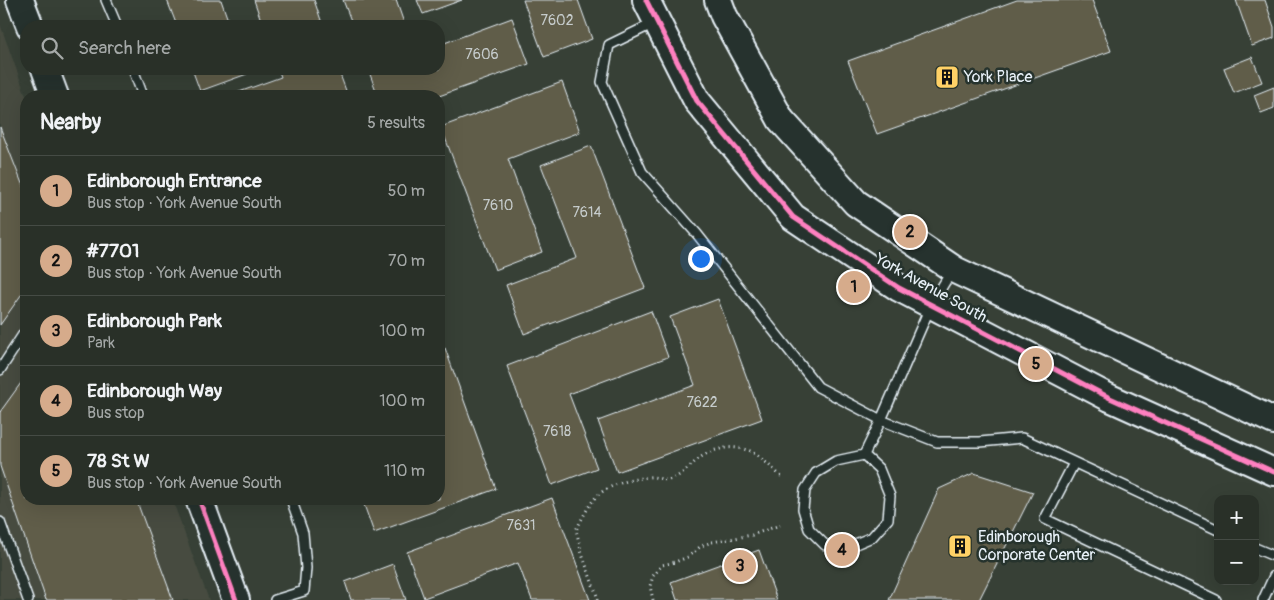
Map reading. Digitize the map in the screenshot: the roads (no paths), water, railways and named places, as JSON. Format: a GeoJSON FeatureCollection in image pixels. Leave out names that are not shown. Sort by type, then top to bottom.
{"type":"FeatureCollection","features":[{"type":"Feature","properties":{"kind":"street"},"geometry":{"type":"LineString","coordinates":[[20,0],[28,20]]}},
{"type":"Feature","properties":{"kind":"street","name":"York Avenue South"},"geometry":{"type":"LineString","coordinates":[[718,0],[724,16],[781,120],[856,203],[953,269],[1274,421]]}},
{"type":"Feature","properties":{"kind":"street","name":"York Avenue South"},"geometry":{"type":"LineString","coordinates":[[651,11],[697,101],[793,217],[898,288],[1110,398],[1274,472]]}},
{"type":"Feature","properties":{"kind":"street"},"geometry":{"type":"LineString","coordinates":[[47,75],[53,90]]}},
{"type":"Feature","properties":{"kind":"street"},"geometry":{"type":"LineString","coordinates":[[201,505],[236,600]]}},
{"type":"Feature","properties":{"kind":"lane"},"geometry":{"type":"LineString","coordinates":[[106,0],[114,20]]}},
{"type":"Feature","properties":{"kind":"lane"},"geometry":{"type":"LineString","coordinates":[[651,11],[609,45],[602,82],[642,172],[697,234],[818,387],[881,420],[937,442],[980,442],[1022,438],[1214,528]]}},
{"type":"Feature","properties":{"kind":"lane"},"geometry":{"type":"LineString","coordinates":[[135,75],[141,90]]}},
{"type":"Feature","properties":{"kind":"lane"},"geometry":{"type":"LineString","coordinates":[[864,456],[931,305],[953,269]]}},
{"type":"Feature","properties":{"kind":"lane"},"geometry":{"type":"LineString","coordinates":[[0,370],[3,358],[20,337]]}},
{"type":"Feature","properties":{"kind":"lane"},"geometry":{"type":"LineString","coordinates":[[864,456],[879,469],[890,496],[888,519],[872,537],[853,545],[826,544],[809,529],[803,509],[806,490],[816,473],[836,460],[864,456]]}},
{"type":"Feature","properties":{"kind":"lane"},"geometry":{"type":"LineString","coordinates":[[1074,463],[1045,519],[1216,600]]}},
{"type":"Feature","properties":{"kind":"lane"},"geometry":{"type":"LineString","coordinates":[[275,600],[306,596],[303,533],[293,505]]}},
{"type":"Feature","properties":{"kind":"lane"},"geometry":{"type":"LineString","coordinates":[[0,522],[28,600]]}},
{"type":"Feature","properties":{"kind":"lane"},"geometry":{"type":"LineString","coordinates":[[1259,550],[1274,556]]}},
{"type":"Feature","properties":{"kind":"lane"},"geometry":{"type":"LineString","coordinates":[[1263,600],[1274,576]]}},
{"type":"Feature","properties":{"kind":"place","name":"York Place"},"geometry":{"type":"Point","coordinates":[947,77]}},
{"type":"Feature","properties":{"kind":"place","name":"#7701"},"geometry":{"type":"Point","coordinates":[910,232]}},
{"type":"Feature","properties":{"kind":"place","name":"Edinborough Entrance"},"geometry":{"type":"Point","coordinates":[854,287]}},
{"type":"Feature","properties":{"kind":"place","name":"78 St W"},"geometry":{"type":"Point","coordinates":[1036,364]}},
{"type":"Feature","properties":{"kind":"place","name":"Edinborough Corporate Center"},"geometry":{"type":"Point","coordinates":[960,546]}},
{"type":"Feature","properties":{"kind":"place","name":"Edinborough Way"},"geometry":{"type":"Point","coordinates":[842,550]}},
{"type":"Feature","properties":{"kind":"place","name":"Edinborough Park"},"geometry":{"type":"Point","coordinates":[740,566]}}]}
